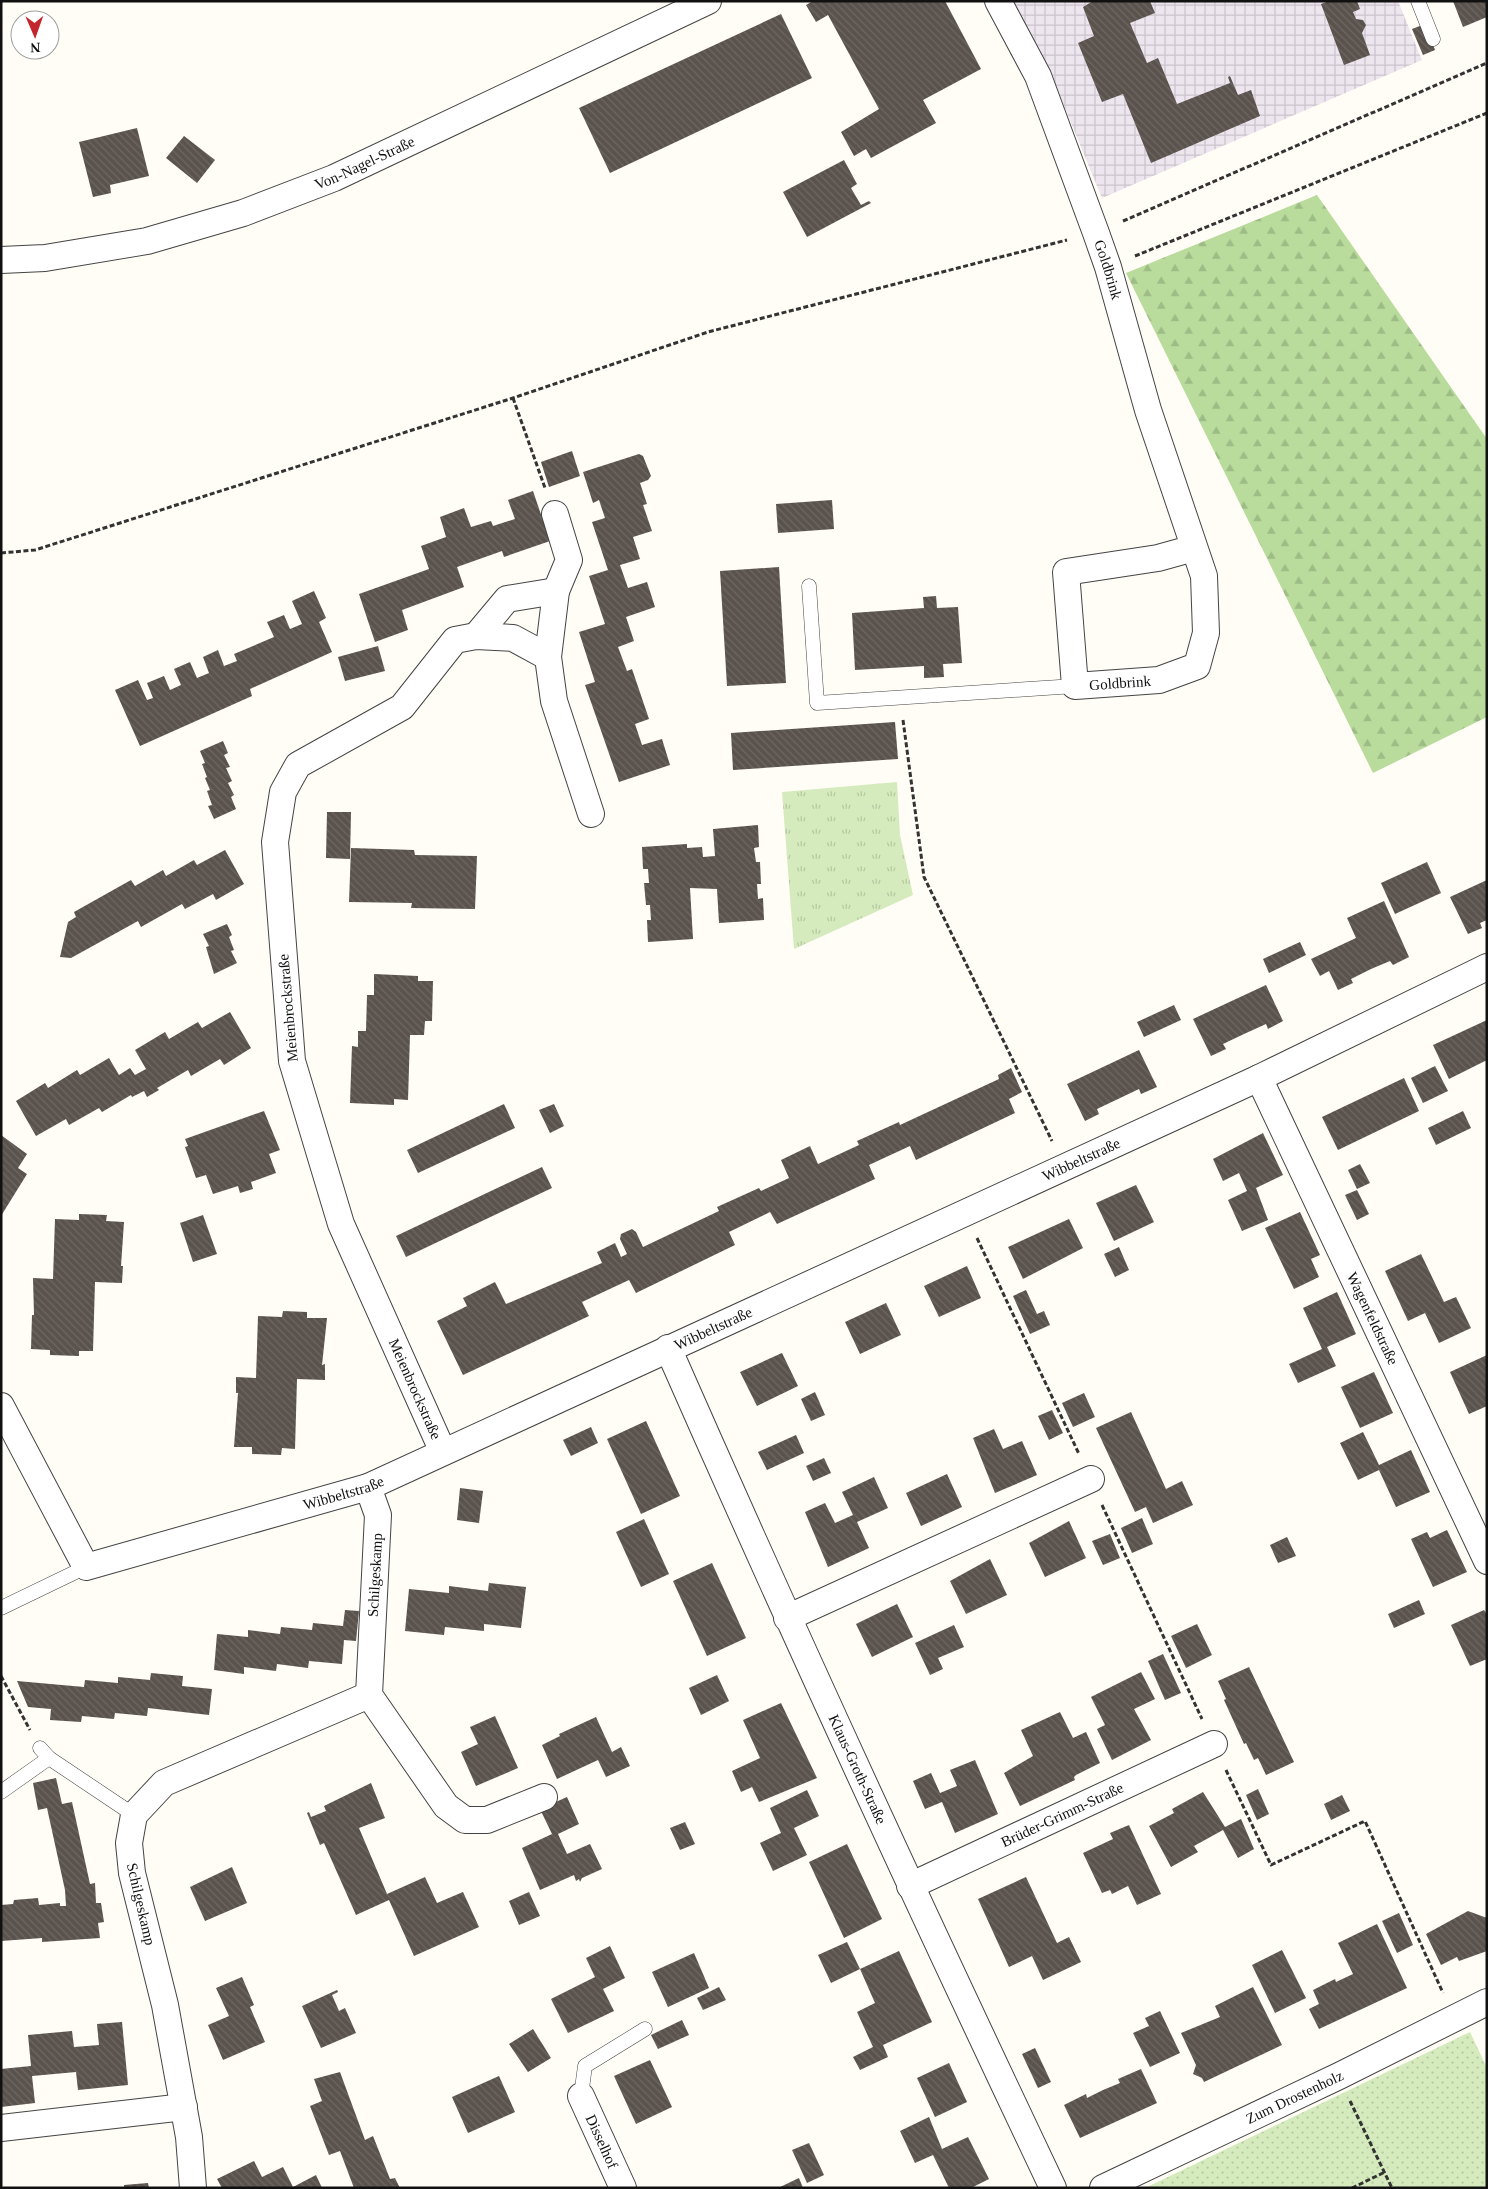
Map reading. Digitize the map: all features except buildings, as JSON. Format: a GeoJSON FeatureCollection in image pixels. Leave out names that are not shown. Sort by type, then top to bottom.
{"type":"FeatureCollection","features":[{"type":"Feature","properties":{"kind":"street","name":"Von-Nagel-Straße"},"geometry":{"type":"LineString","coordinates":[[1,260],[45,258],[146,241],[243,213],[334,178],[708,1]]}},
{"type":"Feature","properties":{"kind":"street","name":"Goldbrink"},"geometry":{"type":"LineString","coordinates":[[998,1],[1038,76],[1096,233],[1108,267],[1148,410],[1204,576],[1206,633],[1197,666],[1159,680],[1075,686],[1066,572],[1158,558],[1194,548]]}},
{"type":"Feature","properties":{"kind":"street"},"geometry":{"type":"LineString","coordinates":[[556,514],[568,560],[556,592],[548,657],[554,701],[591,814]]}},
{"type":"Feature","properties":{"kind":"street"},"geometry":{"type":"LineString","coordinates":[[476,636],[507,599],[556,592]]}},
{"type":"Feature","properties":{"kind":"street","name":"Meienbrockstraße"},"geometry":{"type":"LineString","coordinates":[[443,1452],[341,1224],[292,1061],[275,842],[283,792],[298,765],[402,707],[455,640],[476,636],[513,638],[548,657]]}},
{"type":"Feature","properties":{"kind":"street","name":"Wibbeltstraße"},"geometry":{"type":"LineString","coordinates":[[86,1567],[368,1487],[1259,1078],[1487,967]]}},
{"type":"Feature","properties":{"kind":"street","name":"Wagenfeldstraße"},"geometry":{"type":"LineString","coordinates":[[1259,1078],[1487,1561]]}},
{"type":"Feature","properties":{"kind":"street","name":"Klaus-Groth-Straße"},"geometry":{"type":"LineString","coordinates":[[668,1348],[787,1618],[910,1886],[1053,2188]]}},
{"type":"Feature","properties":{"kind":"street"},"geometry":{"type":"LineString","coordinates":[[1,1406],[86,1567]]}},
{"type":"Feature","properties":{"kind":"street"},"geometry":{"type":"LineString","coordinates":[[787,1618],[1091,1480]]}},
{"type":"Feature","properties":{"kind":"street","name":"Schilgeskamp"},"geometry":{"type":"LineString","coordinates":[[368,1487],[378,1515],[369,1694]]}},
{"type":"Feature","properties":{"kind":"street"},"geometry":{"type":"LineString","coordinates":[[134,1815],[164,1783],[369,1694],[446,1806],[465,1820],[487,1820],[544,1797]]}},
{"type":"Feature","properties":{"kind":"street","name":"Brüder-Grimm-Straße"},"geometry":{"type":"LineString","coordinates":[[910,1886],[1214,1744]]}},
{"type":"Feature","properties":{"kind":"street","name":"Schilgeskamp"},"geometry":{"type":"LineString","coordinates":[[134,1815],[129,1843],[132,1873],[165,2005],[184,2107],[193,2188]]}},
{"type":"Feature","properties":{"kind":"street","name":"Zum Drostenholz"},"geometry":{"type":"LineString","coordinates":[[1103,2188],[1339,2076],[1487,2002]]}},
{"type":"Feature","properties":{"kind":"street","name":"Disselhof"},"geometry":{"type":"LineString","coordinates":[[581,2096],[623,2188]]}},
{"type":"Feature","properties":{"kind":"street"},"geometry":{"type":"LineString","coordinates":[[1,2128],[184,2107]]}},
{"type":"Feature","properties":{"kind":"lane"},"geometry":{"type":"LineString","coordinates":[[1418,1],[1433,40]]}},
{"type":"Feature","properties":{"kind":"lane"},"geometry":{"type":"LineString","coordinates":[[809,586],[817,703],[1075,686]]}},
{"type":"Feature","properties":{"kind":"lane"},"geometry":{"type":"LineString","coordinates":[[1,1608],[86,1567]]}},
{"type":"Feature","properties":{"kind":"lane"},"geometry":{"type":"LineString","coordinates":[[1,1792],[44,1753],[134,1815]]}},
{"type":"Feature","properties":{"kind":"lane"},"geometry":{"type":"LineString","coordinates":[[581,2096],[585,2066],[645,2029]]}},
{"type":"Feature","properties":{"kind":"path"},"geometry":{"type":"LineString","coordinates":[[1,553],[35,550],[513,398],[708,332],[1096,233],[1487,63]]}},
{"type":"Feature","properties":{"kind":"path"},"geometry":{"type":"LineString","coordinates":[[1108,267],[1487,113]]}},
{"type":"Feature","properties":{"kind":"path"},"geometry":{"type":"LineString","coordinates":[[513,398],[526,438],[556,514]]}},
{"type":"Feature","properties":{"kind":"path"},"geometry":{"type":"LineString","coordinates":[[900,698],[924,878],[1064,1166]]}},
{"type":"Feature","properties":{"kind":"path"},"geometry":{"type":"LineString","coordinates":[[965,1212],[1272,1865],[1365,1821],[1454,2018]]}},
{"type":"Feature","properties":{"kind":"path"},"geometry":{"type":"LineString","coordinates":[[1,1676],[44,1753]]}},
{"type":"Feature","properties":{"kind":"path"},"geometry":{"type":"LineString","coordinates":[[1339,2076],[1392,2188]]}},
{"type":"Feature","properties":{"kind":"path"},"geometry":{"type":"LineString","coordinates":[[1352,2188],[1385,2172]]}},
{"type":"Feature","properties":{"kind":"shaded area"},"geometry":{"type":"Polygon","coordinates":[[[1013,1],[1398,1],[1422,60],[1102,198],[1048,67],[1013,1]]]}},
{"type":"Feature","properties":{"kind":"green space"},"geometry":{"type":"Polygon","coordinates":[[[1317,195],[1487,439],[1487,717],[1373,773],[1126,273],[1317,195]]]}},
{"type":"Feature","properties":{"kind":"green space"},"geometry":{"type":"Polygon","coordinates":[[[897,782],[900,835],[913,895],[794,949],[782,792],[897,782]]]}},
{"type":"Feature","properties":{"kind":"green space"},"geometry":{"type":"Polygon","coordinates":[[[1470,2032],[1487,2068],[1487,2188],[1145,2188],[1470,2032]]]}}]}
